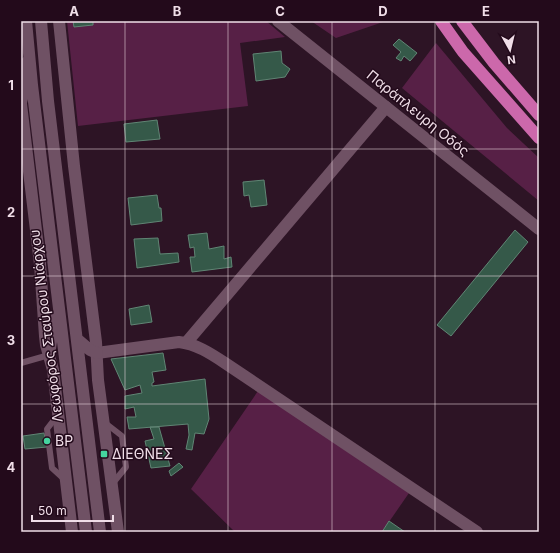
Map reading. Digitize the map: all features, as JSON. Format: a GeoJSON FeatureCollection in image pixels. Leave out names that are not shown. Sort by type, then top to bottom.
{"type":"FeatureCollection","features":[{"type":"Feature","properties":{"kind":"highway"},"geometry":{"type":"LineString","coordinates":[[441,21],[463,52],[539,138]]}},
{"type":"Feature","properties":{"kind":"highway"},"geometry":{"type":"LineString","coordinates":[[462,21],[494,63],[539,115]]}},
{"type":"Feature","properties":{"kind":"street","name":"Λεωφόρος Σταύρου Νιάρχου"},"geometry":{"type":"LineString","coordinates":[[26,21],[29,58],[86,532]]}},
{"type":"Feature","properties":{"kind":"street","name":"Λεωφόρος Σταύρου Νιάρχου"},"geometry":{"type":"LineString","coordinates":[[41,21],[48,101],[100,532]]}},
{"type":"Feature","properties":{"kind":"street"},"geometry":{"type":"LineString","coordinates":[[59,21],[74,166],[96,342],[98,380],[118,532]]}},
{"type":"Feature","properties":{"kind":"street","name":"Παράπλευρη Οδός"},"geometry":{"type":"LineString","coordinates":[[278,21],[539,229]]}},
{"type":"Feature","properties":{"kind":"street"},"geometry":{"type":"LineString","coordinates":[[29,58],[24,66],[21,104],[39,257],[46,345],[53,370],[72,532]]}},
{"type":"Feature","properties":{"kind":"street"},"geometry":{"type":"LineString","coordinates":[[186,343],[386,107]]}},
{"type":"Feature","properties":{"kind":"street"},"geometry":{"type":"LineString","coordinates":[[49,355],[53,328],[59,307]]}},
{"type":"Feature","properties":{"kind":"street"},"geometry":{"type":"LineString","coordinates":[[77,339],[90,350],[97,353],[175,342],[186,343],[201,348],[477,532]]}},
{"type":"Feature","properties":{"kind":"lane"},"geometry":{"type":"LineString","coordinates":[[21,363],[49,355]]}},
{"type":"Feature","properties":{"kind":"lane"},"geometry":{"type":"LineString","coordinates":[[104,421],[122,436],[126,467],[112,484]]}},
{"type":"Feature","properties":{"kind":"shaded area"},"geometry":{"type":"Polygon","coordinates":[[[67,21],[266,21],[285,37],[240,43],[248,106],[78,126],[67,21]]]}},
{"type":"Feature","properties":{"kind":"shaded area"},"geometry":{"type":"Polygon","coordinates":[[[311,21],[386,21],[336,38],[311,21]]]}},
{"type":"Feature","properties":{"kind":"shaded area"},"geometry":{"type":"Polygon","coordinates":[[[436,43],[507,128],[539,158],[539,201],[402,88],[436,43]]]}},
{"type":"Feature","properties":{"kind":"shaded area"},"geometry":{"type":"Polygon","coordinates":[[[258,391],[409,493],[382,532],[235,532],[191,489],[258,391]]]}},
{"type":"Feature","properties":{"kind":"building"},"geometry":{"type":"Polygon","coordinates":[[[73,21],[93,21],[93,25],[74,27],[73,21]]]}},
{"type":"Feature","properties":{"kind":"building"},"geometry":{"type":"Polygon","coordinates":[[[399,39],[417,53],[410,61],[404,56],[401,61],[396,58],[401,52],[393,45],[399,39]]]}},
{"type":"Feature","properties":{"kind":"building"},"geometry":{"type":"Polygon","coordinates":[[[281,51],[282,63],[290,69],[285,77],[256,81],[253,54],[281,51]]]}},
{"type":"Feature","properties":{"kind":"building"},"geometry":{"type":"Polygon","coordinates":[[[157,120],[160,139],[126,142],[124,124],[157,120]]]}},
{"type":"Feature","properties":{"kind":"building"},"geometry":{"type":"Polygon","coordinates":[[[264,180],[267,205],[251,207],[249,195],[244,196],[243,182],[264,180]]]}},
{"type":"Feature","properties":{"kind":"building"},"geometry":{"type":"Polygon","coordinates":[[[157,195],[159,208],[161,208],[162,221],[131,225],[128,198],[157,195]]]}},
{"type":"Feature","properties":{"kind":"building"},"geometry":{"type":"Polygon","coordinates":[[[515,230],[528,242],[451,336],[437,325],[515,230]]]}},
{"type":"Feature","properties":{"kind":"building"},"geometry":{"type":"Polygon","coordinates":[[[207,233],[209,249],[224,246],[224,259],[231,257],[232,267],[192,272],[190,257],[195,257],[194,247],[190,248],[188,235],[207,233]]]}},
{"type":"Feature","properties":{"kind":"building"},"geometry":{"type":"Polygon","coordinates":[[[158,238],[160,254],[178,253],[179,262],[137,268],[134,239],[158,238]]]}},
{"type":"Feature","properties":{"kind":"building"},"geometry":{"type":"Polygon","coordinates":[[[149,305],[152,322],[131,325],[129,309],[149,305]]]}},
{"type":"Feature","properties":{"kind":"building"},"geometry":{"type":"Polygon","coordinates":[[[163,353],[166,370],[152,372],[154,382],[152,383],[152,386],[205,379],[209,419],[204,434],[195,433],[192,450],[186,449],[189,435],[188,424],[129,429],[127,417],[136,417],[134,407],[125,409],[125,396],[142,393],[140,385],[125,390],[111,359],[163,353]]]}},
{"type":"Feature","properties":{"kind":"building"},"geometry":{"type":"Polygon","coordinates":[[[150,427],[159,427],[170,466],[151,468],[145,441],[154,439],[150,427]]]}},
{"type":"Feature","properties":{"kind":"building"},"geometry":{"type":"Polygon","coordinates":[[[44,433],[47,447],[25,449],[23,436],[44,433]]]}},
{"type":"Feature","properties":{"kind":"building"},"geometry":{"type":"Polygon","coordinates":[[[179,463],[183,467],[171,476],[169,471],[179,463]]]}},
{"type":"Feature","properties":{"kind":"building"},"geometry":{"type":"Polygon","coordinates":[[[389,521],[405,532],[382,532],[389,521]]]}},
{"type":"Feature","properties":{"kind":"place","name":"BP"},"geometry":{"type":"Point","coordinates":[47,441]}},
{"type":"Feature","properties":{"kind":"place","name":"ΔΙΕΘΝΕΣ"},"geometry":{"type":"Point","coordinates":[104,454]}}]}
